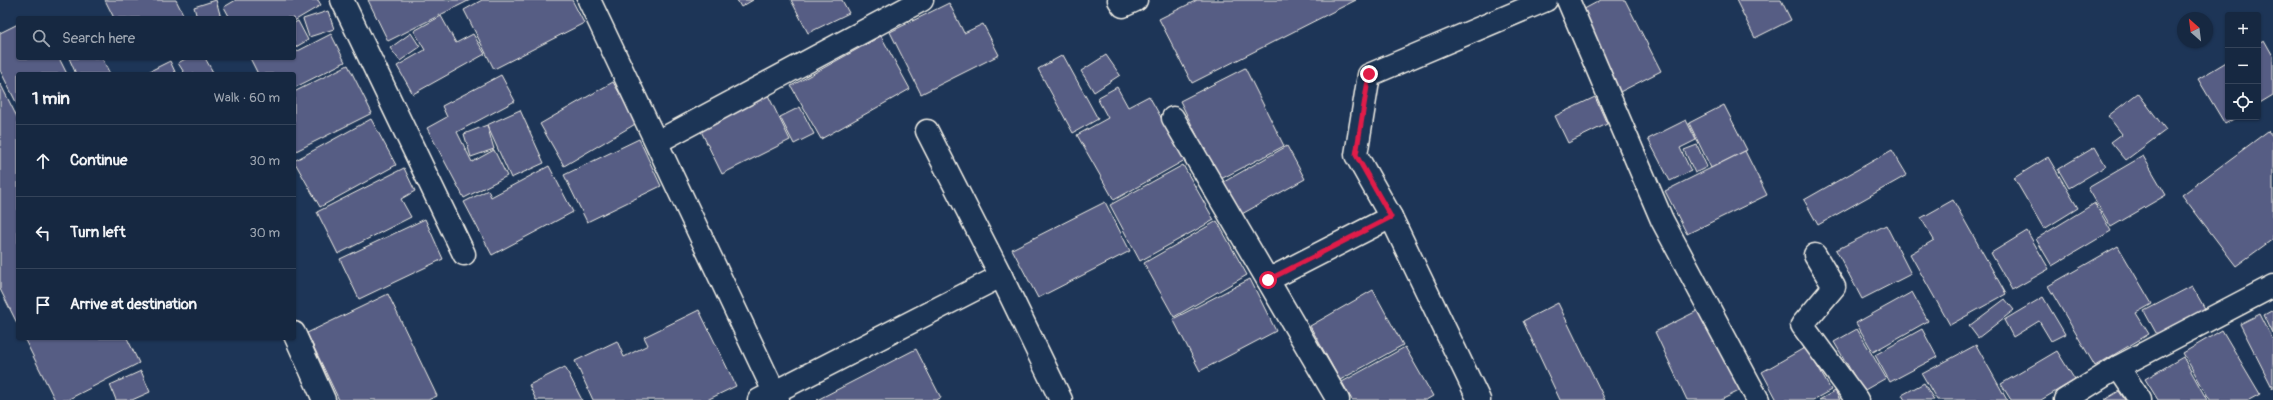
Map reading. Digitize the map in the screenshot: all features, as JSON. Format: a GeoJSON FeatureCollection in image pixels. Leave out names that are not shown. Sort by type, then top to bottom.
{"type":"FeatureCollection","features":[{"type":"Feature","properties":{"kind":"street"},"geometry":{"type":"LineString","coordinates":[[342,0],[464,254]]}},
{"type":"Feature","properties":{"kind":"street"},"geometry":{"type":"LineString","coordinates":[[589,0],[657,142],[770,398],[1001,276]]}},
{"type":"Feature","properties":{"kind":"street"},"geometry":{"type":"LineString","coordinates":[[657,142],[922,0]]}},
{"type":"Feature","properties":{"kind":"street"},"geometry":{"type":"LineString","coordinates":[[1119,0],[1123,6],[1136,0]]}},
{"type":"Feature","properties":{"kind":"street"},"geometry":{"type":"LineString","coordinates":[[1479,400],[1391,217],[1356,155],[1369,74],[1546,0]]}},
{"type":"Feature","properties":{"kind":"street"},"geometry":{"type":"LineString","coordinates":[[1568,0],[1662,220],[1758,400]]}},
{"type":"Feature","properties":{"kind":"street"},"geometry":{"type":"LineString","coordinates":[[1173,118],[1338,400]]}},
{"type":"Feature","properties":{"kind":"street"},"geometry":{"type":"LineString","coordinates":[[927,131],[1001,276],[1061,400]]}},
{"type":"Feature","properties":{"kind":"street"},"geometry":{"type":"LineString","coordinates":[[1268,280],[1391,217]]}},
{"type":"Feature","properties":{"kind":"street"},"geometry":{"type":"LineString","coordinates":[[1815,255],[1834,287],[1802,325],[1857,400]]}},
{"type":"Feature","properties":{"kind":"street"},"geometry":{"type":"LineString","coordinates":[[2065,400],[2118,367],[2273,286]]}},
{"type":"Feature","properties":{"kind":"street"},"geometry":{"type":"LineString","coordinates":[[296,337],[324,400]]}},
{"type":"Feature","properties":{"kind":"street"},"geometry":{"type":"LineString","coordinates":[[2118,367],[2140,400]]}},
{"type":"Feature","properties":{"kind":"building"},"geometry":{"type":"Polygon","coordinates":[[[105,0],[176,0],[184,16],[113,16],[105,0]]]}},
{"type":"Feature","properties":{"kind":"building"},"geometry":{"type":"Polygon","coordinates":[[[216,0],[220,16],[196,16],[194,7],[216,0]]]}},
{"type":"Feature","properties":{"kind":"building"},"geometry":{"type":"Polygon","coordinates":[[[236,0],[318,0],[321,5],[296,20],[296,16],[229,16],[224,7],[236,0]]]}},
{"type":"Feature","properties":{"kind":"building"},"geometry":{"type":"Polygon","coordinates":[[[368,0],[470,0],[388,41],[368,0]]]}},
{"type":"Feature","properties":{"kind":"building"},"geometry":{"type":"Polygon","coordinates":[[[482,0],[572,0],[584,23],[494,69],[464,10],[482,0]]]}},
{"type":"Feature","properties":{"kind":"building"},"geometry":{"type":"Polygon","coordinates":[[[737,0],[753,0],[741,7],[737,0]]]}},
{"type":"Feature","properties":{"kind":"building"},"geometry":{"type":"Polygon","coordinates":[[[791,0],[842,0],[849,13],[808,33],[791,0]]]}},
{"type":"Feature","properties":{"kind":"building"},"geometry":{"type":"Polygon","coordinates":[[[1197,0],[1356,0],[1192,83],[1159,19],[1197,0]]]}},
{"type":"Feature","properties":{"kind":"building"},"geometry":{"type":"Polygon","coordinates":[[[1601,0],[1625,0],[1661,71],[1616,94],[1575,14],[1601,0]]]}},
{"type":"Feature","properties":{"kind":"building"},"geometry":{"type":"Polygon","coordinates":[[[1736,0],[1781,0],[1791,20],[1755,38],[1736,0]]]}},
{"type":"Feature","properties":{"kind":"building"},"geometry":{"type":"Polygon","coordinates":[[[949,3],[964,33],[983,24],[999,55],[921,94],[890,32],[949,3]]]}},
{"type":"Feature","properties":{"kind":"building"},"geometry":{"type":"Polygon","coordinates":[[[328,11],[334,29],[309,37],[303,19],[328,11]]]}},
{"type":"Feature","properties":{"kind":"building"},"geometry":{"type":"Polygon","coordinates":[[[441,16],[456,43],[473,34],[485,54],[413,94],[397,66],[425,50],[414,31],[441,16]]]}},
{"type":"Feature","properties":{"kind":"building"},"geometry":{"type":"Polygon","coordinates":[[[298,21],[308,40],[296,47],[296,22],[298,21]]]}},
{"type":"Feature","properties":{"kind":"building"},"geometry":{"type":"Polygon","coordinates":[[[16,25],[16,60],[60,60],[66,72],[16,72],[16,102],[0,70],[0,33],[16,25]]]}},
{"type":"Feature","properties":{"kind":"building"},"geometry":{"type":"Polygon","coordinates":[[[411,33],[420,47],[400,61],[390,48],[411,33]]]}},
{"type":"Feature","properties":{"kind":"building"},"geometry":{"type":"Polygon","coordinates":[[[331,34],[345,62],[296,87],[296,72],[257,72],[251,60],[296,60],[296,52],[331,34]]]}},
{"type":"Feature","properties":{"kind":"building"},"geometry":{"type":"Polygon","coordinates":[[[881,36],[910,89],[821,139],[791,86],[881,36]]]}},
{"type":"Feature","properties":{"kind":"building"},"geometry":{"type":"Polygon","coordinates":[[[2264,40],[2273,56],[2273,95],[2261,102],[2261,48],[2261,42],[2264,40]]]}},
{"type":"Feature","properties":{"kind":"building"},"geometry":{"type":"Polygon","coordinates":[[[1063,55],[1098,119],[1073,133],[1038,69],[1063,55]]]}},
{"type":"Feature","properties":{"kind":"building"},"geometry":{"type":"Polygon","coordinates":[[[1106,55],[1120,75],[1094,92],[1081,71],[1106,55]]]}},
{"type":"Feature","properties":{"kind":"building"},"geometry":{"type":"Polygon","coordinates":[[[70,60],[103,60],[109,72],[75,72],[70,60]]]}},
{"type":"Feature","properties":{"kind":"building"},"geometry":{"type":"Polygon","coordinates":[[[183,60],[206,60],[213,72],[184,72],[178,63],[183,60]]]}},
{"type":"Feature","properties":{"kind":"building"},"geometry":{"type":"Polygon","coordinates":[[[170,61],[175,72],[148,72],[170,61]]]}},
{"type":"Feature","properties":{"kind":"building"},"geometry":{"type":"Polygon","coordinates":[[[2225,63],[2225,120],[2232,120],[2225,124],[2198,79],[2225,63]]]}},
{"type":"Feature","properties":{"kind":"building"},"geometry":{"type":"Polygon","coordinates":[[[348,65],[372,113],[296,151],[296,91],[348,65]]]}},
{"type":"Feature","properties":{"kind":"building"},"geometry":{"type":"Polygon","coordinates":[[[1245,68],[1284,146],[1219,180],[1180,101],[1245,68]]]}},
{"type":"Feature","properties":{"kind":"building"},"geometry":{"type":"Polygon","coordinates":[[[501,75],[515,101],[457,132],[472,162],[494,150],[507,176],[464,198],[427,128],[447,117],[442,106],[501,75]]]}},
{"type":"Feature","properties":{"kind":"building"},"geometry":{"type":"Polygon","coordinates":[[[613,82],[637,123],[564,166],[540,124],[613,82]]]}},
{"type":"Feature","properties":{"kind":"building"},"geometry":{"type":"Polygon","coordinates":[[[0,83],[16,115],[16,321],[0,289],[0,83]]]}},
{"type":"Feature","properties":{"kind":"building"},"geometry":{"type":"Polygon","coordinates":[[[1117,87],[1128,107],[1149,96],[1185,160],[1114,200],[1077,135],[1108,118],[1097,98],[1117,87]]]}},
{"type":"Feature","properties":{"kind":"building"},"geometry":{"type":"Polygon","coordinates":[[[767,93],[790,140],[722,174],[699,127],[767,93]]]}},
{"type":"Feature","properties":{"kind":"building"},"geometry":{"type":"Polygon","coordinates":[[[2138,93],[2166,130],[2126,160],[2111,142],[2122,134],[2108,116],[2138,93]]]}},
{"type":"Feature","properties":{"kind":"building"},"geometry":{"type":"Polygon","coordinates":[[[1595,97],[1607,124],[1568,143],[1555,116],[1595,97]]]}},
{"type":"Feature","properties":{"kind":"building"},"geometry":{"type":"Polygon","coordinates":[[[1724,105],[1747,150],[1711,168],[1689,123],[1724,105]]]}},
{"type":"Feature","properties":{"kind":"building"},"geometry":{"type":"Polygon","coordinates":[[[800,107],[814,134],[794,144],[780,117],[800,107]]]}},
{"type":"Feature","properties":{"kind":"building"},"geometry":{"type":"Polygon","coordinates":[[[520,110],[544,163],[511,178],[487,125],[520,110]]]}},
{"type":"Feature","properties":{"kind":"building"},"geometry":{"type":"Polygon","coordinates":[[[371,119],[396,165],[320,207],[296,165],[296,160],[371,119]]]}},
{"type":"Feature","properties":{"kind":"building"},"geometry":{"type":"Polygon","coordinates":[[[1686,120],[1696,140],[1680,148],[1691,171],[1670,181],[1648,139],[1686,120]]]}},
{"type":"Feature","properties":{"kind":"building"},"geometry":{"type":"Polygon","coordinates":[[[487,125],[494,149],[471,157],[464,134],[487,125]]]}},
{"type":"Feature","properties":{"kind":"building"},"geometry":{"type":"Polygon","coordinates":[[[2268,131],[2273,137],[2273,239],[2236,266],[2182,195],[2268,131]]]}},
{"type":"Feature","properties":{"kind":"building"},"geometry":{"type":"Polygon","coordinates":[[[639,139],[661,186],[587,222],[564,175],[639,139]]]}},
{"type":"Feature","properties":{"kind":"building"},"geometry":{"type":"Polygon","coordinates":[[[1697,145],[1707,167],[1695,173],[1684,150],[1697,145]]]}},
{"type":"Feature","properties":{"kind":"building"},"geometry":{"type":"Polygon","coordinates":[[[1287,146],[1305,179],[1240,215],[1222,183],[1287,146]]]}},
{"type":"Feature","properties":{"kind":"building"},"geometry":{"type":"Polygon","coordinates":[[[2095,147],[2106,166],[2069,188],[2058,169],[2095,147]]]}},
{"type":"Feature","properties":{"kind":"building"},"geometry":{"type":"Polygon","coordinates":[[[1892,150],[1907,175],[1818,225],[1804,200],[1892,150]]]}},
{"type":"Feature","properties":{"kind":"building"},"geometry":{"type":"Polygon","coordinates":[[[1745,151],[1767,195],[1687,234],[1665,191],[1745,151]]]}},
{"type":"Feature","properties":{"kind":"building"},"geometry":{"type":"Polygon","coordinates":[[[2143,156],[2166,195],[2111,227],[2088,188],[2143,156]]]}},
{"type":"Feature","properties":{"kind":"building"},"geometry":{"type":"Polygon","coordinates":[[[2048,157],[2078,208],[2044,229],[2014,178],[2048,157]]]}},
{"type":"Feature","properties":{"kind":"building"},"geometry":{"type":"Polygon","coordinates":[[[1183,165],[1214,220],[1140,261],[1110,205],[1183,165]]]}},
{"type":"Feature","properties":{"kind":"building"},"geometry":{"type":"Polygon","coordinates":[[[549,166],[573,212],[492,255],[464,202],[488,190],[491,197],[549,166]]]}},
{"type":"Feature","properties":{"kind":"building"},"geometry":{"type":"Polygon","coordinates":[[[404,168],[415,191],[401,199],[411,217],[338,254],[317,212],[404,168]]]}},
{"type":"Feature","properties":{"kind":"building"},"geometry":{"type":"Polygon","coordinates":[[[1953,200],[2006,294],[1950,325],[1910,254],[1934,240],[1921,218],[1953,200]]]}},
{"type":"Feature","properties":{"kind":"building"},"geometry":{"type":"Polygon","coordinates":[[[1105,202],[1130,251],[1038,298],[1012,249],[1105,202]]]}},
{"type":"Feature","properties":{"kind":"building"},"geometry":{"type":"Polygon","coordinates":[[[2095,203],[2111,231],[2052,266],[2036,239],[2095,203]]]}},
{"type":"Feature","properties":{"kind":"building"},"geometry":{"type":"Polygon","coordinates":[[[425,219],[443,259],[359,299],[340,259],[425,219]]]}},
{"type":"Feature","properties":{"kind":"building"},"geometry":{"type":"Polygon","coordinates":[[[1217,221],[1247,275],[1174,317],[1144,263],[1217,221]]]}},
{"type":"Feature","properties":{"kind":"building"},"geometry":{"type":"Polygon","coordinates":[[[1886,225],[1911,274],[1862,299],[1836,250],[1886,225]]]}},
{"type":"Feature","properties":{"kind":"building"},"geometry":{"type":"Polygon","coordinates":[[[2027,231],[2049,269],[2012,290],[1991,253],[2027,231]]]}},
{"type":"Feature","properties":{"kind":"building"},"geometry":{"type":"Polygon","coordinates":[[[2118,246],[2152,304],[2136,313],[2149,334],[2095,366],[2048,286],[2118,246]]]}},
{"type":"Feature","properties":{"kind":"building"},"geometry":{"type":"Polygon","coordinates":[[[1250,279],[1276,331],[1200,371],[1173,319],[1250,279]]]}},
{"type":"Feature","properties":{"kind":"building"},"geometry":{"type":"Polygon","coordinates":[[[2192,286],[2208,314],[2160,340],[2144,311],[2192,286]]]}},
{"type":"Feature","properties":{"kind":"building"},"geometry":{"type":"Polygon","coordinates":[[[1373,290],[1403,345],[1340,380],[1310,326],[1373,290]]]}},
{"type":"Feature","properties":{"kind":"building"},"geometry":{"type":"Polygon","coordinates":[[[1912,292],[1928,321],[1873,352],[1856,323],[1912,292]]]}},
{"type":"Feature","properties":{"kind":"building"},"geometry":{"type":"Polygon","coordinates":[[[388,294],[437,396],[428,400],[339,400],[307,333],[388,294]]]}},
{"type":"Feature","properties":{"kind":"building"},"geometry":{"type":"Polygon","coordinates":[[[2043,297],[2065,334],[2051,341],[2039,321],[2013,337],[2004,320],[2043,297]]]}},
{"type":"Feature","properties":{"kind":"building"},"geometry":{"type":"Polygon","coordinates":[[[2005,299],[2014,310],[1978,338],[1969,326],[2005,299]]]}},
{"type":"Feature","properties":{"kind":"building"},"geometry":{"type":"Polygon","coordinates":[[[1558,303],[1605,400],[1560,400],[1523,321],[1558,303]]]}},
{"type":"Feature","properties":{"kind":"building"},"geometry":{"type":"Polygon","coordinates":[[[1701,309],[1741,390],[1721,400],[1687,400],[1655,332],[1701,309]]]}},
{"type":"Feature","properties":{"kind":"building"},"geometry":{"type":"Polygon","coordinates":[[[699,310],[736,386],[707,400],[593,400],[575,361],[617,341],[624,357],[648,345],[644,337],[699,310]]]}},
{"type":"Feature","properties":{"kind":"building"},"geometry":{"type":"Polygon","coordinates":[[[2273,310],[2273,334],[2264,315],[2273,310]]]}},
{"type":"Feature","properties":{"kind":"building"},"geometry":{"type":"Polygon","coordinates":[[[2260,314],[2273,340],[2273,389],[2240,324],[2260,314]]]}},
{"type":"Feature","properties":{"kind":"building"},"geometry":{"type":"Polygon","coordinates":[[[1857,329],[1886,378],[1863,391],[1834,342],[1857,329]]]}},
{"type":"Feature","properties":{"kind":"building"},"geometry":{"type":"Polygon","coordinates":[[[1922,329],[1937,357],[1890,382],[1875,355],[1922,329]]]}},
{"type":"Feature","properties":{"kind":"building"},"geometry":{"type":"Polygon","coordinates":[[[2222,330],[2260,394],[2249,400],[2210,400],[2183,353],[2222,330]]]}},
{"type":"Feature","properties":{"kind":"building"},"geometry":{"type":"Polygon","coordinates":[[[25,340],[128,340],[139,363],[67,400],[55,400],[25,340]]]}},
{"type":"Feature","properties":{"kind":"building"},"geometry":{"type":"Polygon","coordinates":[[[1976,345],[2007,400],[1937,400],[1922,374],[1976,345]]]}},
{"type":"Feature","properties":{"kind":"building"},"geometry":{"type":"Polygon","coordinates":[[[1405,347],[1433,396],[1426,400],[1352,400],[1342,382],[1405,347]]]}},
{"type":"Feature","properties":{"kind":"building"},"geometry":{"type":"Polygon","coordinates":[[[1806,347],[1831,390],[1813,400],[1777,400],[1762,372],[1806,347]]]}},
{"type":"Feature","properties":{"kind":"building"},"geometry":{"type":"Polygon","coordinates":[[[916,349],[941,398],[936,400],[817,400],[916,349]]]}},
{"type":"Feature","properties":{"kind":"building"},"geometry":{"type":"Polygon","coordinates":[[[2057,351],[2075,380],[2041,400],[2011,400],[2001,384],[2057,351]]]}},
{"type":"Feature","properties":{"kind":"building"},"geometry":{"type":"Polygon","coordinates":[[[2183,357],[2207,400],[2158,400],[2145,379],[2183,357]]]}},
{"type":"Feature","properties":{"kind":"building"},"geometry":{"type":"Polygon","coordinates":[[[565,367],[582,400],[536,400],[529,385],[565,367]]]}},
{"type":"Feature","properties":{"kind":"building"},"geometry":{"type":"Polygon","coordinates":[[[141,371],[150,392],[132,400],[116,400],[110,385],[141,371]]]}},
{"type":"Feature","properties":{"kind":"building"},"geometry":{"type":"Polygon","coordinates":[[[1924,383],[1934,400],[1905,400],[1902,395],[1924,383]]]}},
{"type":"Feature","properties":{"kind":"building"},"geometry":{"type":"Polygon","coordinates":[[[1835,391],[1840,400],[1819,400],[1835,391]]]}},
{"type":"Feature","properties":{"kind":"building"},"geometry":{"type":"Polygon","coordinates":[[[2119,391],[2125,400],[2104,400],[2119,391]]]}},
{"type":"Feature","properties":{"kind":"route"},"geometry":{"type":"LineString","coordinates":[[1268,280],[1391,217],[1356,155],[1369,74]]}}]}
